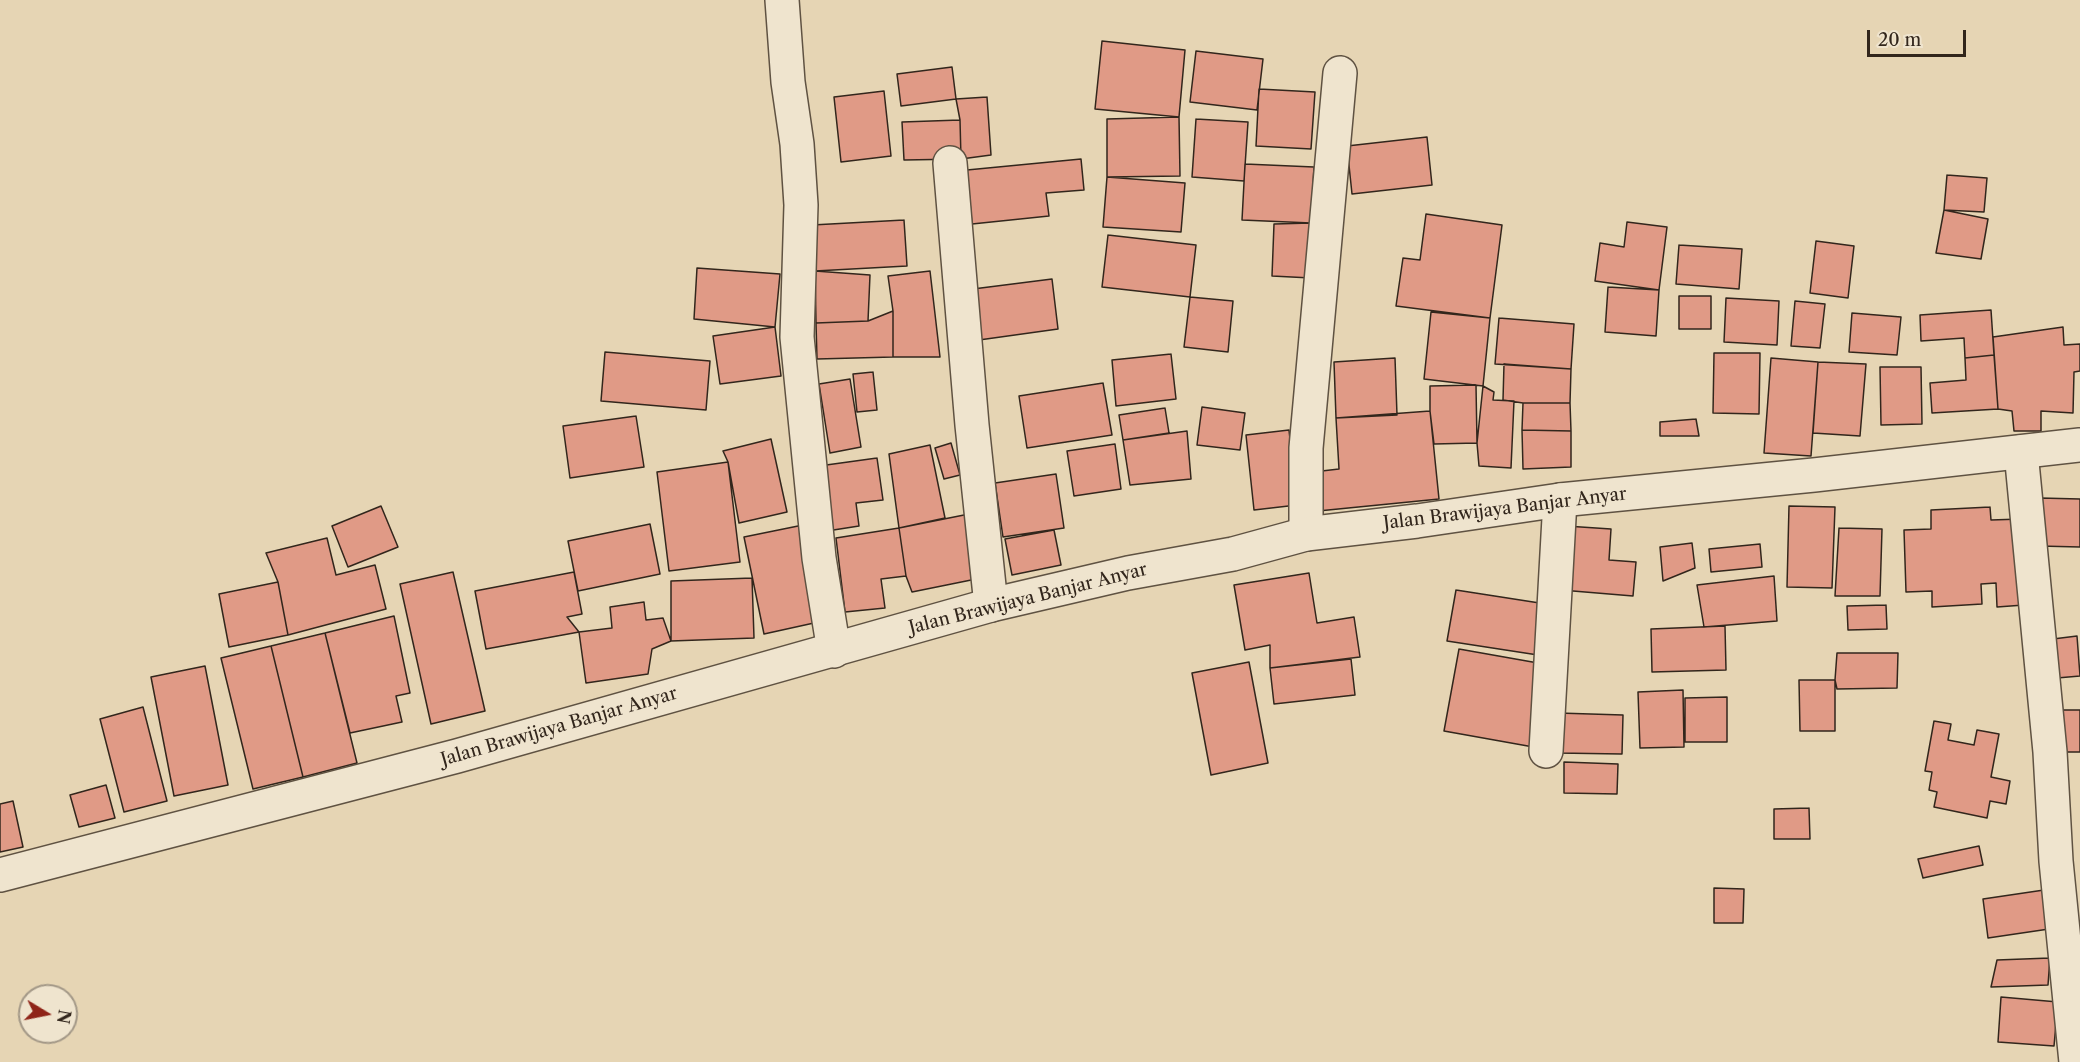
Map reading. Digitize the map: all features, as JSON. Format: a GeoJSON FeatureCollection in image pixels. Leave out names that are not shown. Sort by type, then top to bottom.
{"type":"FeatureCollection","features":[{"type":"Feature","properties":{"kind":"street"},"geometry":{"type":"LineString","coordinates":[[782,0],[801,205],[797,337],[819,558],[834,651]]}},
{"type":"Feature","properties":{"kind":"street"},"geometry":{"type":"LineString","coordinates":[[1306,534],[1306,448],[1340,73]]}},
{"type":"Feature","properties":{"kind":"street"},"geometry":{"type":"LineString","coordinates":[[950,163],[972,425],[991,605]]}},
{"type":"Feature","properties":{"kind":"street","name":"Jalan Brawijaya Banjar Anyar"},"geometry":{"type":"LineString","coordinates":[[0,875],[445,759],[991,605],[1128,573],[1233,554],[1306,534],[1560,501],[2080,445]]}},
{"type":"Feature","properties":{"kind":"street"},"geometry":{"type":"LineString","coordinates":[[2020,452],[2050,752],[2056,861],[2076,1062]]}},
{"type":"Feature","properties":{"kind":"street"},"geometry":{"type":"LineString","coordinates":[[1546,751],[1560,501]]}},
{"type":"Feature","properties":{"kind":"building"},"geometry":{"type":"Polygon","coordinates":[[[1102,41],[1185,50],[1179,117],[1095,109],[1102,41]]]}},
{"type":"Feature","properties":{"kind":"building"},"geometry":{"type":"Polygon","coordinates":[[[1196,51],[1263,59],[1257,110],[1190,102],[1196,51]]]}},
{"type":"Feature","properties":{"kind":"building"},"geometry":{"type":"Polygon","coordinates":[[[952,67],[956,99],[901,106],[897,74],[952,67]]]}},
{"type":"Feature","properties":{"kind":"building"},"geometry":{"type":"Polygon","coordinates":[[[1259,89],[1315,92],[1311,149],[1256,146],[1259,89]]]}},
{"type":"Feature","properties":{"kind":"building"},"geometry":{"type":"Polygon","coordinates":[[[884,91],[891,156],[841,162],[834,97],[884,91]]]}},
{"type":"Feature","properties":{"kind":"building"},"geometry":{"type":"Polygon","coordinates":[[[987,97],[991,155],[961,159],[960,120],[956,99],[987,97]]]}},
{"type":"Feature","properties":{"kind":"building"},"geometry":{"type":"Polygon","coordinates":[[[1179,117],[1180,176],[1107,177],[1107,119],[1179,117]]]}},
{"type":"Feature","properties":{"kind":"building"},"geometry":{"type":"Polygon","coordinates":[[[1196,119],[1248,122],[1244,181],[1192,177],[1196,119]]]}},
{"type":"Feature","properties":{"kind":"building"},"geometry":{"type":"Polygon","coordinates":[[[960,120],[961,159],[904,160],[902,122],[960,120]]]}},
{"type":"Feature","properties":{"kind":"building"},"geometry":{"type":"Polygon","coordinates":[[[1427,137],[1432,185],[1352,194],[1347,146],[1427,137]]]}},
{"type":"Feature","properties":{"kind":"building"},"geometry":{"type":"Polygon","coordinates":[[[1081,159],[1084,190],[1046,193],[1049,216],[972,224],[967,170],[1081,159]]]}},
{"type":"Feature","properties":{"kind":"building"},"geometry":{"type":"Polygon","coordinates":[[[1245,164],[1314,167],[1311,223],[1242,220],[1245,164]]]}},
{"type":"Feature","properties":{"kind":"building"},"geometry":{"type":"Polygon","coordinates":[[[1947,175],[1987,178],[1984,212],[1944,210],[1947,175]]]}},
{"type":"Feature","properties":{"kind":"building"},"geometry":{"type":"Polygon","coordinates":[[[1107,177],[1185,183],[1181,232],[1103,227],[1107,177]]]}},
{"type":"Feature","properties":{"kind":"building"},"geometry":{"type":"Polygon","coordinates":[[[1944,210],[1988,219],[1981,259],[1936,253],[1944,210]]]}},
{"type":"Feature","properties":{"kind":"building"},"geometry":{"type":"Polygon","coordinates":[[[1426,214],[1502,225],[1490,318],[1396,306],[1403,258],[1420,260],[1426,214]]]}},
{"type":"Feature","properties":{"kind":"building"},"geometry":{"type":"Polygon","coordinates":[[[904,220],[907,266],[815,271],[812,225],[904,220]]]}},
{"type":"Feature","properties":{"kind":"building"},"geometry":{"type":"Polygon","coordinates":[[[1627,222],[1667,227],[1659,290],[1595,281],[1600,243],[1624,247],[1627,222]]]}},
{"type":"Feature","properties":{"kind":"building"},"geometry":{"type":"Polygon","coordinates":[[[1311,223],[1311,278],[1272,276],[1274,224],[1311,223]]]}},
{"type":"Feature","properties":{"kind":"building"},"geometry":{"type":"Polygon","coordinates":[[[1108,235],[1196,245],[1190,297],[1102,287],[1108,235]]]}},
{"type":"Feature","properties":{"kind":"building"},"geometry":{"type":"Polygon","coordinates":[[[1816,241],[1854,246],[1848,298],[1810,293],[1816,241]]]}},
{"type":"Feature","properties":{"kind":"building"},"geometry":{"type":"Polygon","coordinates":[[[1679,245],[1742,249],[1739,289],[1676,284],[1679,245]]]}},
{"type":"Feature","properties":{"kind":"building"},"geometry":{"type":"Polygon","coordinates":[[[697,268],[780,274],[775,327],[694,319],[697,268]]]}},
{"type":"Feature","properties":{"kind":"building"},"geometry":{"type":"Polygon","coordinates":[[[815,271],[870,275],[868,321],[816,323],[815,271]]]}},
{"type":"Feature","properties":{"kind":"building"},"geometry":{"type":"Polygon","coordinates":[[[930,271],[940,357],[893,357],[893,311],[888,276],[930,271]]]}},
{"type":"Feature","properties":{"kind":"building"},"geometry":{"type":"Polygon","coordinates":[[[1052,279],[1058,329],[979,340],[973,289],[1052,279]]]}},
{"type":"Feature","properties":{"kind":"building"},"geometry":{"type":"Polygon","coordinates":[[[1608,287],[1659,290],[1656,336],[1605,332],[1608,287]]]}},
{"type":"Feature","properties":{"kind":"building"},"geometry":{"type":"Polygon","coordinates":[[[1679,296],[1711,296],[1711,329],[1679,329],[1679,296]]]}},
{"type":"Feature","properties":{"kind":"building"},"geometry":{"type":"Polygon","coordinates":[[[1190,297],[1233,301],[1228,352],[1184,347],[1190,297]]]}},
{"type":"Feature","properties":{"kind":"building"},"geometry":{"type":"Polygon","coordinates":[[[1726,298],[1779,301],[1777,345],[1724,342],[1726,298]]]}},
{"type":"Feature","properties":{"kind":"building"},"geometry":{"type":"Polygon","coordinates":[[[1795,301],[1825,304],[1820,348],[1791,346],[1795,301]]]}},
{"type":"Feature","properties":{"kind":"building"},"geometry":{"type":"Polygon","coordinates":[[[1991,310],[1994,355],[1965,358],[1964,338],[1921,341],[1920,315],[1991,310]]]}},
{"type":"Feature","properties":{"kind":"building"},"geometry":{"type":"Polygon","coordinates":[[[893,311],[893,357],[817,359],[816,323],[868,321],[893,311]]]}},
{"type":"Feature","properties":{"kind":"building"},"geometry":{"type":"Polygon","coordinates":[[[1431,312],[1490,318],[1483,386],[1424,379],[1431,312]]]}},
{"type":"Feature","properties":{"kind":"building"},"geometry":{"type":"Polygon","coordinates":[[[1852,313],[1901,317],[1897,355],[1849,352],[1852,313]]]}},
{"type":"Feature","properties":{"kind":"building"},"geometry":{"type":"Polygon","coordinates":[[[1499,318],[1574,324],[1571,369],[1495,364],[1499,318]]]}},
{"type":"Feature","properties":{"kind":"building"},"geometry":{"type":"Polygon","coordinates":[[[775,327],[781,376],[720,384],[713,336],[775,327]]]}},
{"type":"Feature","properties":{"kind":"building"},"geometry":{"type":"Polygon","coordinates":[[[2063,327],[2064,345],[2080,344],[2080,371],[2074,372],[2073,413],[2041,411],[2041,431],[2014,431],[2012,411],[1998,409],[1993,337],[2063,327]]]}},
{"type":"Feature","properties":{"kind":"building"},"geometry":{"type":"Polygon","coordinates":[[[605,352],[710,361],[706,410],[601,401],[605,352]]]}},
{"type":"Feature","properties":{"kind":"building"},"geometry":{"type":"Polygon","coordinates":[[[1714,353],[1760,353],[1759,414],[1713,413],[1714,353]]]}},
{"type":"Feature","properties":{"kind":"building"},"geometry":{"type":"Polygon","coordinates":[[[1171,354],[1176,399],[1116,406],[1112,360],[1171,354]]]}},
{"type":"Feature","properties":{"kind":"building"},"geometry":{"type":"Polygon","coordinates":[[[1994,355],[1998,409],[1932,413],[1930,383],[1966,380],[1965,358],[1994,355]]]}},
{"type":"Feature","properties":{"kind":"building"},"geometry":{"type":"Polygon","coordinates":[[[1395,358],[1397,415],[1336,418],[1334,362],[1395,358]]]}},
{"type":"Feature","properties":{"kind":"building"},"geometry":{"type":"Polygon","coordinates":[[[1771,358],[1818,362],[1811,456],[1764,453],[1771,358]]]}},
{"type":"Feature","properties":{"kind":"building"},"geometry":{"type":"Polygon","coordinates":[[[1818,362],[1866,364],[1860,436],[1813,433],[1818,362]]]}},
{"type":"Feature","properties":{"kind":"building"},"geometry":{"type":"Polygon","coordinates":[[[1504,364],[1571,369],[1570,403],[1523,403],[1503,400],[1504,364]]]}},
{"type":"Feature","properties":{"kind":"building"},"geometry":{"type":"Polygon","coordinates":[[[1880,367],[1921,367],[1922,424],[1881,425],[1880,367]]]}},
{"type":"Feature","properties":{"kind":"building"},"geometry":{"type":"Polygon","coordinates":[[[873,372],[877,410],[857,412],[853,374],[873,372]]]}},
{"type":"Feature","properties":{"kind":"building"},"geometry":{"type":"Polygon","coordinates":[[[850,379],[861,447],[830,453],[819,384],[850,379]]]}},
{"type":"Feature","properties":{"kind":"building"},"geometry":{"type":"Polygon","coordinates":[[[1103,383],[1112,435],[1027,448],[1019,396],[1103,383]]]}},
{"type":"Feature","properties":{"kind":"building"},"geometry":{"type":"Polygon","coordinates":[[[1476,385],[1477,443],[1434,444],[1430,386],[1476,385]]]}},
{"type":"Feature","properties":{"kind":"building"},"geometry":{"type":"Polygon","coordinates":[[[1483,386],[1494,392],[1493,400],[1514,401],[1511,468],[1479,466],[1477,443],[1483,386]]]}},
{"type":"Feature","properties":{"kind":"building"},"geometry":{"type":"Polygon","coordinates":[[[1523,403],[1570,403],[1571,431],[1522,430],[1523,403]]]}},
{"type":"Feature","properties":{"kind":"building"},"geometry":{"type":"Polygon","coordinates":[[[1202,407],[1245,413],[1240,450],[1197,445],[1202,407]]]}},
{"type":"Feature","properties":{"kind":"building"},"geometry":{"type":"Polygon","coordinates":[[[1165,408],[1169,433],[1123,440],[1119,415],[1165,408]]]}},
{"type":"Feature","properties":{"kind":"building"},"geometry":{"type":"Polygon","coordinates":[[[1430,411],[1439,499],[1308,512],[1313,472],[1339,469],[1336,418],[1430,411]]]}},
{"type":"Feature","properties":{"kind":"building"},"geometry":{"type":"Polygon","coordinates":[[[636,416],[644,467],[570,478],[563,426],[636,416]]]}},
{"type":"Feature","properties":{"kind":"building"},"geometry":{"type":"Polygon","coordinates":[[[1696,419],[1699,436],[1660,436],[1660,422],[1696,419]]]}},
{"type":"Feature","properties":{"kind":"building"},"geometry":{"type":"Polygon","coordinates":[[[1289,430],[1297,505],[1254,510],[1246,435],[1289,430]]]}},
{"type":"Feature","properties":{"kind":"building"},"geometry":{"type":"Polygon","coordinates":[[[1522,430],[1571,431],[1571,467],[1523,469],[1522,430]]]}},
{"type":"Feature","properties":{"kind":"building"},"geometry":{"type":"Polygon","coordinates":[[[1187,431],[1191,479],[1130,485],[1123,440],[1187,431]]]}},
{"type":"Feature","properties":{"kind":"building"},"geometry":{"type":"Polygon","coordinates":[[[771,439],[787,512],[739,523],[728,462],[723,451],[771,439]]]}},
{"type":"Feature","properties":{"kind":"building"},"geometry":{"type":"Polygon","coordinates":[[[951,443],[960,475],[944,479],[935,448],[951,443]]]}},
{"type":"Feature","properties":{"kind":"building"},"geometry":{"type":"Polygon","coordinates":[[[1115,444],[1121,489],[1074,496],[1067,451],[1115,444]]]}},
{"type":"Feature","properties":{"kind":"building"},"geometry":{"type":"Polygon","coordinates":[[[930,445],[945,518],[899,528],[889,454],[930,445]]]}},
{"type":"Feature","properties":{"kind":"building"},"geometry":{"type":"Polygon","coordinates":[[[877,458],[883,500],[856,503],[859,526],[827,531],[819,466],[877,458]]]}},
{"type":"Feature","properties":{"kind":"building"},"geometry":{"type":"Polygon","coordinates":[[[728,462],[740,562],[669,571],[657,472],[728,462]]]}},
{"type":"Feature","properties":{"kind":"building"},"geometry":{"type":"Polygon","coordinates":[[[1056,474],[1064,528],[1003,537],[995,483],[1056,474]]]}},
{"type":"Feature","properties":{"kind":"building"},"geometry":{"type":"Polygon","coordinates":[[[2040,498],[2080,499],[2080,547],[2039,546],[2040,498]]]}},
{"type":"Feature","properties":{"kind":"building"},"geometry":{"type":"Polygon","coordinates":[[[381,506],[398,547],[348,567],[332,526],[381,506]]]}},
{"type":"Feature","properties":{"kind":"building"},"geometry":{"type":"Polygon","coordinates":[[[1789,506],[1835,507],[1832,588],[1787,587],[1789,506]]]}},
{"type":"Feature","properties":{"kind":"building"},"geometry":{"type":"Polygon","coordinates":[[[1990,507],[1991,520],[2021,519],[2024,605],[1997,607],[1996,583],[1981,584],[1982,604],[1932,607],[1932,591],[1906,592],[1904,530],[1931,529],[1931,510],[1990,507]]]}},
{"type":"Feature","properties":{"kind":"building"},"geometry":{"type":"Polygon","coordinates":[[[974,513],[986,577],[912,592],[906,576],[899,528],[974,513]]]}},
{"type":"Feature","properties":{"kind":"building"},"geometry":{"type":"Polygon","coordinates":[[[650,524],[660,574],[578,591],[568,541],[650,524]]]}},
{"type":"Feature","properties":{"kind":"building"},"geometry":{"type":"Polygon","coordinates":[[[803,525],[823,621],[764,634],[744,537],[803,525]]]}},
{"type":"Feature","properties":{"kind":"building"},"geometry":{"type":"Polygon","coordinates":[[[1566,526],[1611,529],[1609,560],[1636,562],[1633,596],[1561,590],[1566,526]]]}},
{"type":"Feature","properties":{"kind":"building"},"geometry":{"type":"Polygon","coordinates":[[[899,528],[906,576],[881,579],[885,608],[845,612],[836,538],[899,528]]]}},
{"type":"Feature","properties":{"kind":"building"},"geometry":{"type":"Polygon","coordinates":[[[1839,528],[1882,529],[1880,596],[1835,596],[1839,528]]]}},
{"type":"Feature","properties":{"kind":"building"},"geometry":{"type":"Polygon","coordinates":[[[1054,530],[1061,565],[1012,575],[1005,539],[1054,530]]]}},
{"type":"Feature","properties":{"kind":"building"},"geometry":{"type":"Polygon","coordinates":[[[327,538],[336,575],[375,565],[386,609],[288,635],[278,582],[266,553],[327,538]]]}},
{"type":"Feature","properties":{"kind":"building"},"geometry":{"type":"Polygon","coordinates":[[[1692,543],[1695,568],[1663,581],[1660,547],[1692,543]]]}},
{"type":"Feature","properties":{"kind":"building"},"geometry":{"type":"Polygon","coordinates":[[[1760,544],[1762,567],[1711,572],[1709,549],[1760,544]]]}},
{"type":"Feature","properties":{"kind":"building"},"geometry":{"type":"Polygon","coordinates":[[[453,572],[485,711],[431,724],[400,584],[453,572]]]}},
{"type":"Feature","properties":{"kind":"building"},"geometry":{"type":"Polygon","coordinates":[[[574,572],[582,614],[567,617],[579,632],[486,649],[475,591],[574,572]]]}},
{"type":"Feature","properties":{"kind":"building"},"geometry":{"type":"Polygon","coordinates":[[[1309,573],[1317,623],[1354,617],[1360,657],[1270,668],[1270,645],[1245,650],[1234,585],[1309,573]]]}},
{"type":"Feature","properties":{"kind":"building"},"geometry":{"type":"Polygon","coordinates":[[[1774,576],[1777,621],[1704,627],[1697,585],[1774,576]]]}},
{"type":"Feature","properties":{"kind":"building"},"geometry":{"type":"Polygon","coordinates":[[[752,578],[754,638],[671,641],[671,581],[752,578]]]}},
{"type":"Feature","properties":{"kind":"building"},"geometry":{"type":"Polygon","coordinates":[[[278,582],[288,635],[229,647],[219,594],[278,582]]]}},
{"type":"Feature","properties":{"kind":"building"},"geometry":{"type":"Polygon","coordinates":[[[1456,590],[1546,604],[1538,655],[1447,641],[1456,590]]]}},
{"type":"Feature","properties":{"kind":"building"},"geometry":{"type":"Polygon","coordinates":[[[644,602],[646,620],[663,618],[671,641],[652,649],[648,674],[586,683],[579,632],[612,628],[610,607],[644,602]]]}},
{"type":"Feature","properties":{"kind":"building"},"geometry":{"type":"Polygon","coordinates":[[[1886,605],[1887,629],[1848,630],[1847,606],[1886,605]]]}},
{"type":"Feature","properties":{"kind":"building"},"geometry":{"type":"Polygon","coordinates":[[[394,616],[410,693],[396,696],[402,722],[350,733],[325,633],[394,616]]]}},
{"type":"Feature","properties":{"kind":"building"},"geometry":{"type":"Polygon","coordinates":[[[1725,626],[1726,670],[1652,672],[1651,629],[1725,626]]]}},
{"type":"Feature","properties":{"kind":"building"},"geometry":{"type":"Polygon","coordinates":[[[325,633],[357,763],[303,777],[271,646],[325,633]]]}},
{"type":"Feature","properties":{"kind":"building"},"geometry":{"type":"Polygon","coordinates":[[[2077,636],[2080,676],[2057,678],[2053,639],[2077,636]]]}},
{"type":"Feature","properties":{"kind":"building"},"geometry":{"type":"Polygon","coordinates":[[[271,646],[303,777],[253,789],[221,658],[271,646]]]}},
{"type":"Feature","properties":{"kind":"building"},"geometry":{"type":"Polygon","coordinates":[[[1459,649],[1538,663],[1539,748],[1444,731],[1459,649]]]}},
{"type":"Feature","properties":{"kind":"building"},"geometry":{"type":"Polygon","coordinates":[[[1837,653],[1898,653],[1897,688],[1837,689],[1835,680],[1837,653]]]}},
{"type":"Feature","properties":{"kind":"building"},"geometry":{"type":"Polygon","coordinates":[[[1351,659],[1355,695],[1274,704],[1270,668],[1351,659]]]}},
{"type":"Feature","properties":{"kind":"building"},"geometry":{"type":"Polygon","coordinates":[[[1249,662],[1268,763],[1211,775],[1192,673],[1249,662]]]}},
{"type":"Feature","properties":{"kind":"building"},"geometry":{"type":"Polygon","coordinates":[[[205,666],[228,785],[174,796],[151,677],[205,666]]]}},
{"type":"Feature","properties":{"kind":"building"},"geometry":{"type":"Polygon","coordinates":[[[1799,680],[1835,680],[1835,731],[1800,731],[1799,680]]]}},
{"type":"Feature","properties":{"kind":"building"},"geometry":{"type":"Polygon","coordinates":[[[1683,690],[1684,747],[1640,748],[1638,692],[1683,690]]]}},
{"type":"Feature","properties":{"kind":"building"},"geometry":{"type":"Polygon","coordinates":[[[1727,697],[1727,742],[1685,742],[1685,698],[1727,697]]]}},
{"type":"Feature","properties":{"kind":"building"},"geometry":{"type":"Polygon","coordinates":[[[143,707],[167,801],[124,812],[100,719],[143,707]]]}},
{"type":"Feature","properties":{"kind":"building"},"geometry":{"type":"Polygon","coordinates":[[[2051,710],[2080,710],[2080,752],[2050,752],[2051,710]]]}},
{"type":"Feature","properties":{"kind":"building"},"geometry":{"type":"Polygon","coordinates":[[[1558,713],[1623,715],[1622,754],[1557,753],[1558,713]]]}},
{"type":"Feature","properties":{"kind":"building"},"geometry":{"type":"Polygon","coordinates":[[[1934,721],[1951,724],[1948,740],[1974,745],[1977,730],[1999,734],[1991,777],[2010,781],[2006,804],[1990,801],[1987,818],[1934,807],[1937,792],[1929,790],[1932,772],[1925,771],[1934,721]]]}},
{"type":"Feature","properties":{"kind":"building"},"geometry":{"type":"Polygon","coordinates":[[[1564,762],[1618,764],[1617,794],[1564,793],[1564,762]]]}},
{"type":"Feature","properties":{"kind":"building"},"geometry":{"type":"Polygon","coordinates":[[[106,785],[115,818],[79,827],[70,795],[106,785]]]}},
{"type":"Feature","properties":{"kind":"building"},"geometry":{"type":"Polygon","coordinates":[[[13,801],[23,847],[0,852],[0,804],[13,801]]]}},
{"type":"Feature","properties":{"kind":"building"},"geometry":{"type":"Polygon","coordinates":[[[1809,808],[1810,839],[1774,839],[1774,809],[1809,808]]]}},
{"type":"Feature","properties":{"kind":"building"},"geometry":{"type":"Polygon","coordinates":[[[1979,846],[1983,865],[1923,878],[1918,859],[1979,846]]]}},
{"type":"Feature","properties":{"kind":"building"},"geometry":{"type":"Polygon","coordinates":[[[1714,888],[1744,889],[1743,923],[1714,923],[1714,888]]]}},
{"type":"Feature","properties":{"kind":"building"},"geometry":{"type":"Polygon","coordinates":[[[2044,890],[2049,929],[1988,938],[1983,899],[2044,890]]]}},
{"type":"Feature","properties":{"kind":"building"},"geometry":{"type":"Polygon","coordinates":[[[2050,958],[2048,985],[1991,987],[1997,960],[2050,958]]]}},
{"type":"Feature","properties":{"kind":"building"},"geometry":{"type":"Polygon","coordinates":[[[2001,997],[2058,1002],[2054,1046],[1998,1042],[2001,997]]]}}]}
